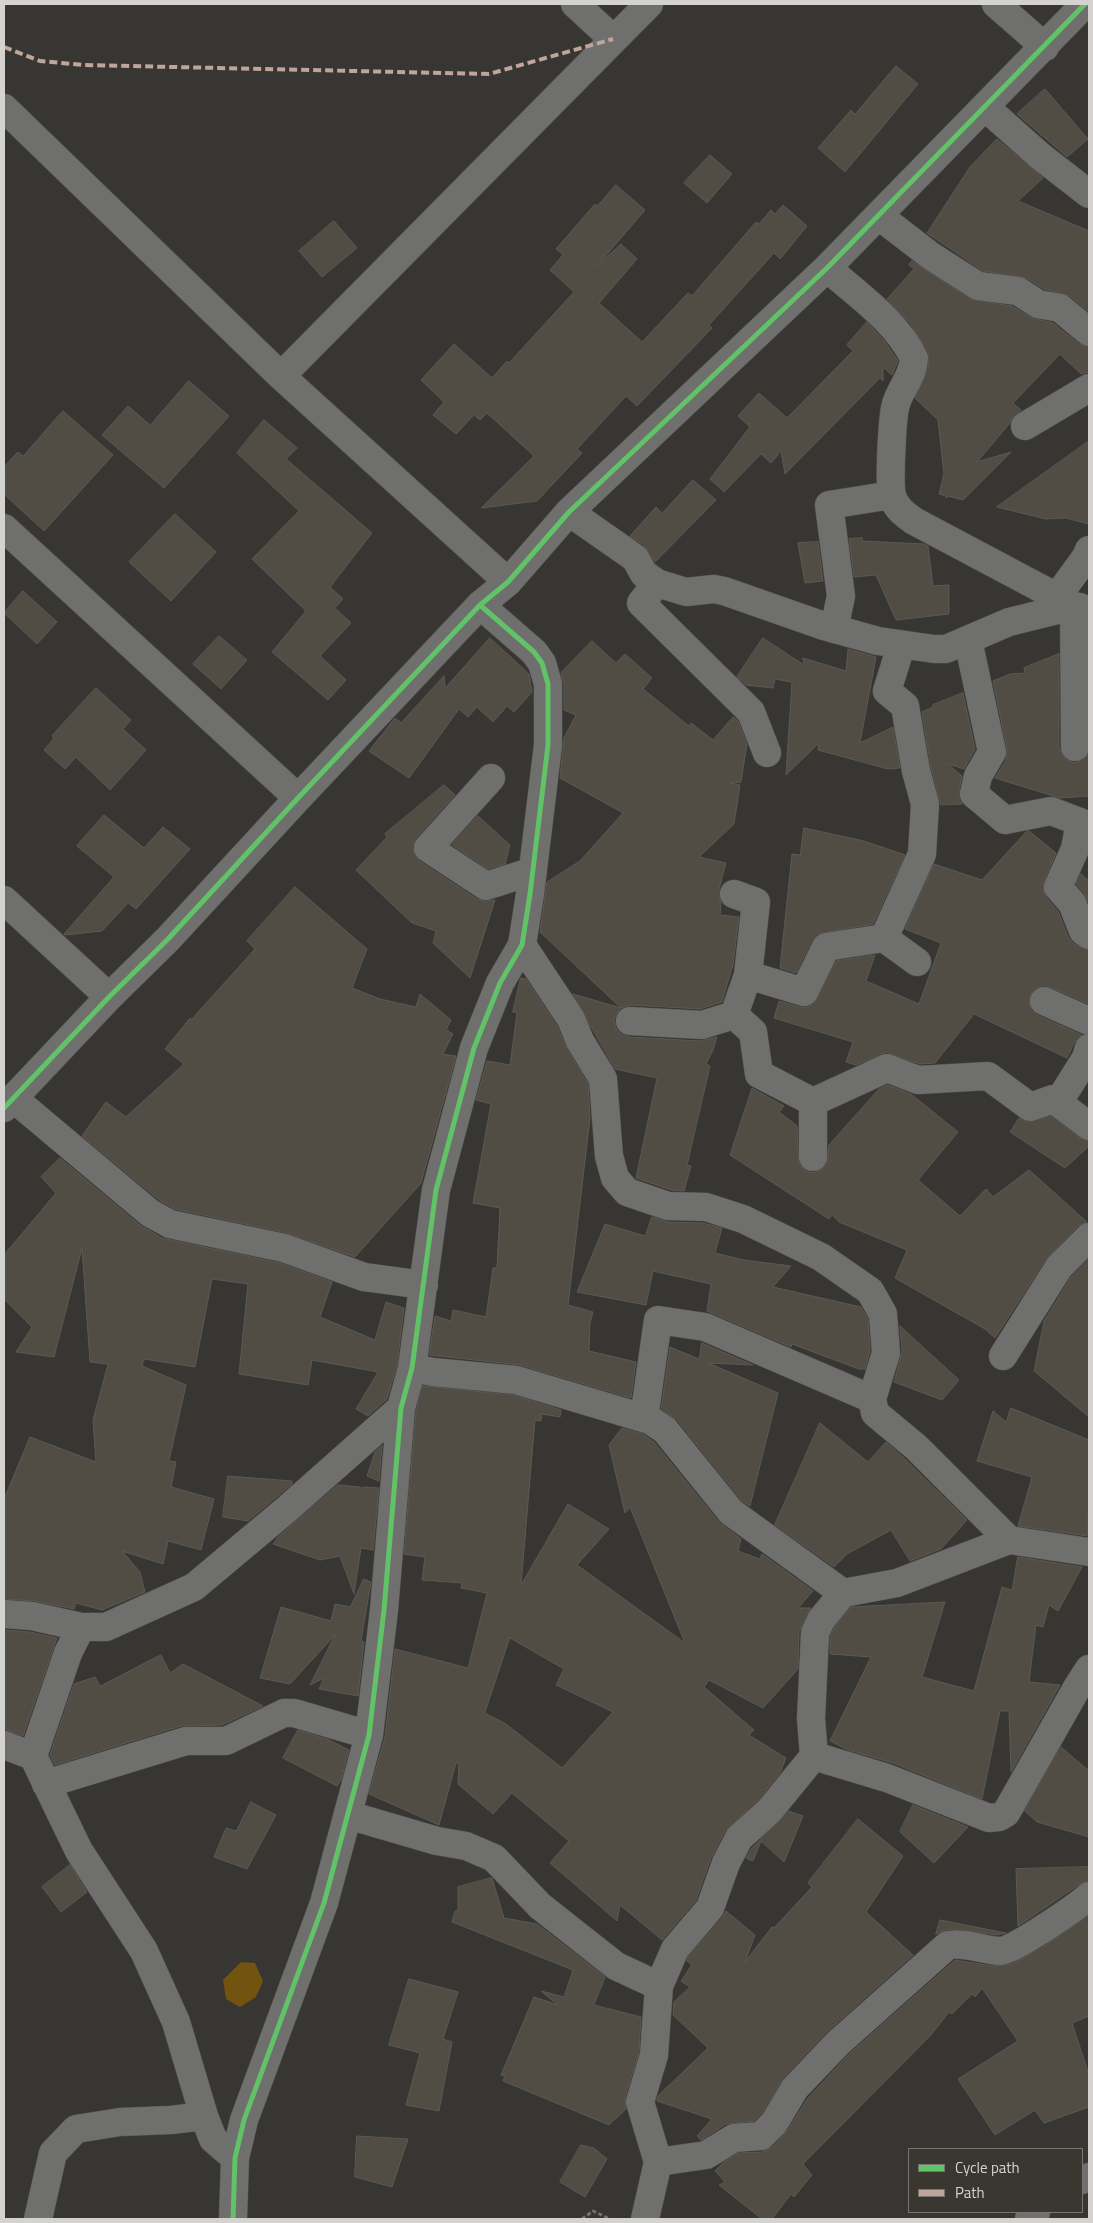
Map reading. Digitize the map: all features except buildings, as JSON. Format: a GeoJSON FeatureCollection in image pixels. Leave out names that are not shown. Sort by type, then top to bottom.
{"type":"FeatureCollection","features":[{"type":"Feature","properties":{"kind":"street"},"geometry":{"type":"LineString","coordinates":[[576,4],[614,39]]}},
{"type":"Feature","properties":{"kind":"street"},"geometry":{"type":"LineString","coordinates":[[281,376],[648,4]]}},
{"type":"Feature","properties":{"kind":"street"},"geometry":{"type":"LineString","coordinates":[[996,4],[1046,46]]}},
{"type":"Feature","properties":{"kind":"street"},"geometry":{"type":"LineString","coordinates":[[424,1285],[364,1277],[284,1248],[170,1224],[150,1213],[9,1103],[109,997],[168,939],[480,605],[508,582],[569,512],[828,268],[1046,46],[1084,10]]}},
{"type":"Feature","properties":{"kind":"street"},"geometry":{"type":"LineString","coordinates":[[986,107],[1040,156],[1089,194]]}},
{"type":"Feature","properties":{"kind":"street"},"geometry":{"type":"LineString","coordinates":[[4,108],[281,376],[508,582]]}},
{"type":"Feature","properties":{"kind":"street"},"geometry":{"type":"LineString","coordinates":[[879,216],[931,256],[978,286],[1018,291],[1038,304],[1060,308],[1089,332]]}},
{"type":"Feature","properties":{"kind":"street"},"geometry":{"type":"LineString","coordinates":[[828,268],[878,312],[900,335],[908,345],[914,358],[911,376],[900,394],[893,414],[892,495],[899,510],[914,521],[1073,604]]}},
{"type":"Feature","properties":{"kind":"street"},"geometry":{"type":"LineString","coordinates":[[1025,426],[1089,388]]}},
{"type":"Feature","properties":{"kind":"street"},"geometry":{"type":"LineString","coordinates":[[834,629],[841,596],[829,505],[892,495]]}},
{"type":"Feature","properties":{"kind":"street"},"geometry":{"type":"LineString","coordinates":[[569,512],[635,558],[644,574],[657,583],[686,592],[714,589],[724,591],[834,629],[901,646],[946,649],[1009,622],[1073,604]]}},
{"type":"Feature","properties":{"kind":"street"},"geometry":{"type":"LineString","coordinates":[[4,528],[298,798]]}},
{"type":"Feature","properties":{"kind":"street"},"geometry":{"type":"LineString","coordinates":[[1076,746],[1073,604],[1089,550]]}},
{"type":"Feature","properties":{"kind":"street"},"geometry":{"type":"LineString","coordinates":[[657,583],[641,603],[751,712],[767,753]]}},
{"type":"Feature","properties":{"kind":"street"},"geometry":{"type":"LineString","coordinates":[[233,2219],[234,2158],[244,2120],[324,1903],[369,1735],[384,1610],[401,1408],[412,1368],[436,1190],[474,1048],[500,983],[522,945],[548,745],[548,684],[542,663],[534,652],[480,605]]}},
{"type":"Feature","properties":{"kind":"street"},"geometry":{"type":"LineString","coordinates":[[968,640],[992,752],[978,776],[974,794],[1005,820],[1051,811],[1080,822],[1082,851],[1058,887],[1072,902],[1083,930],[1089,934]]}},
{"type":"Feature","properties":{"kind":"street"},"geometry":{"type":"LineString","coordinates":[[884,938],[922,854],[925,804],[916,771],[905,706],[887,691],[901,646]]}},
{"type":"Feature","properties":{"kind":"street"},"geometry":{"type":"LineString","coordinates":[[491,778],[428,848],[486,886],[532,871]]}},
{"type":"Feature","properties":{"kind":"street"},"geometry":{"type":"LineString","coordinates":[[734,894],[756,902],[748,975],[734,1015]]}},
{"type":"Feature","properties":{"kind":"street"},"geometry":{"type":"LineString","coordinates":[[4,900],[109,997]]}},
{"type":"Feature","properties":{"kind":"street"},"geometry":{"type":"LineString","coordinates":[[748,975],[804,992],[826,947],[884,938],[917,962]]}},
{"type":"Feature","properties":{"kind":"street"},"geometry":{"type":"LineString","coordinates":[[522,945],[571,1020],[580,1042],[603,1079],[609,1156],[615,1178],[627,1192],[668,1206],[706,1207],[743,1219],[821,1257],[870,1291],[883,1314],[886,1353],[872,1399],[875,1413],[916,1447],[1009,1540]]}},
{"type":"Feature","properties":{"kind":"street"},"geometry":{"type":"LineString","coordinates":[[1044,1001],[1089,1021]]}},
{"type":"Feature","properties":{"kind":"street"},"geometry":{"type":"LineString","coordinates":[[630,1021],[702,1026],[734,1015]]}},
{"type":"Feature","properties":{"kind":"street"},"geometry":{"type":"LineString","coordinates":[[734,1015],[753,1032],[759,1074],[813,1102]]}},
{"type":"Feature","properties":{"kind":"street"},"geometry":{"type":"LineString","coordinates":[[1058,1103],[1086,1058],[1089,1048]]}},
{"type":"Feature","properties":{"kind":"street"},"geometry":{"type":"LineString","coordinates":[[813,1102],[887,1068],[918,1080],[988,1076],[1030,1107],[1053,1099],[1089,1126]]}},
{"type":"Feature","properties":{"kind":"street"},"geometry":{"type":"LineString","coordinates":[[813,1102],[813,1157]]}},
{"type":"Feature","properties":{"kind":"street"},"geometry":{"type":"LineString","coordinates":[[1003,1356],[1060,1267],[1089,1237]]}},
{"type":"Feature","properties":{"kind":"street"},"geometry":{"type":"LineString","coordinates":[[644,1418],[658,1320],[704,1327],[872,1399]]}},
{"type":"Feature","properties":{"kind":"street"},"geometry":{"type":"LineString","coordinates":[[412,1368],[516,1380],[644,1418],[665,1430],[731,1512],[843,1593]]}},
{"type":"Feature","properties":{"kind":"street"},"geometry":{"type":"LineString","coordinates":[[4,1614],[32,1616],[81,1627],[106,1627],[194,1587],[287,1509],[401,1408]]}},
{"type":"Feature","properties":{"kind":"street"},"geometry":{"type":"LineString","coordinates":[[645,2219],[658,2162],[640,2102],[654,2055],[659,1986],[675,1949],[710,1908],[726,1863],[739,1838],[769,1811],[814,1756],[811,1719],[815,1633],[821,1620],[843,1593],[897,1582],[1009,1540],[1089,1552]]}},
{"type":"Feature","properties":{"kind":"street"},"geometry":{"type":"LineString","coordinates":[[81,1627],[68,1653],[33,1756],[79,1851],[144,1951],[176,2022],[204,2116],[213,2139],[234,2158]]}},
{"type":"Feature","properties":{"kind":"street"},"geometry":{"type":"LineString","coordinates":[[814,1756],[887,1778],[989,1818],[998,1818],[1006,1813],[1089,1669]]}},
{"type":"Feature","properties":{"kind":"street"},"geometry":{"type":"LineString","coordinates":[[46,1784],[186,1741],[226,1741],[284,1713],[294,1713],[369,1735]]}},
{"type":"Feature","properties":{"kind":"street"},"geometry":{"type":"LineString","coordinates":[[4,1745],[33,1756]]}},
{"type":"Feature","properties":{"kind":"street"},"geometry":{"type":"LineString","coordinates":[[348,1815],[437,1841],[466,1846],[494,1858],[540,1906],[616,1966],[659,1986]]}},
{"type":"Feature","properties":{"kind":"street"},"geometry":{"type":"LineString","coordinates":[[658,2162],[706,2155],[734,2138],[761,2136],[774,2123],[795,2088],[838,2043],[948,1945],[960,1943],[1004,1952],[1074,1910],[1089,1896]]}},
{"type":"Feature","properties":{"kind":"street"},"geometry":{"type":"LineString","coordinates":[[38,2219],[53,2153],[76,2129],[120,2122],[171,2120],[204,2116]]}},
{"type":"Feature","properties":{"kind":"path"},"geometry":{"type":"LineString","coordinates":[[582,2219],[593,2211],[610,2219]]}},
{"type":"Feature","properties":{"kind":"shaded area"},"geometry":{"type":"Polygon","coordinates":[[[241,1962],[255,1963],[263,1981],[256,1997],[240,2007],[226,1999],[223,1980],[241,1962]]]}},
{"type":"Feature","properties":{"kind":"marked path"},"geometry":{"type":"LineString","coordinates":[[4,47],[40,61],[84,65],[489,74],[613,39]]}},
{"type":"Feature","properties":{"kind":"cycle path"},"geometry":{"type":"LineString","coordinates":[[4,1108],[109,997],[168,939],[480,605],[508,582],[569,512],[827,268],[1085,4]]}},
{"type":"Feature","properties":{"kind":"cycle path"},"geometry":{"type":"LineString","coordinates":[[233,2219],[235,2158],[244,2120],[324,1903],[369,1735],[384,1610],[401,1408],[412,1368],[436,1190],[474,1048],[500,983],[522,945],[530,894],[548,745],[548,684],[542,663],[534,652],[480,605]]}}]}
